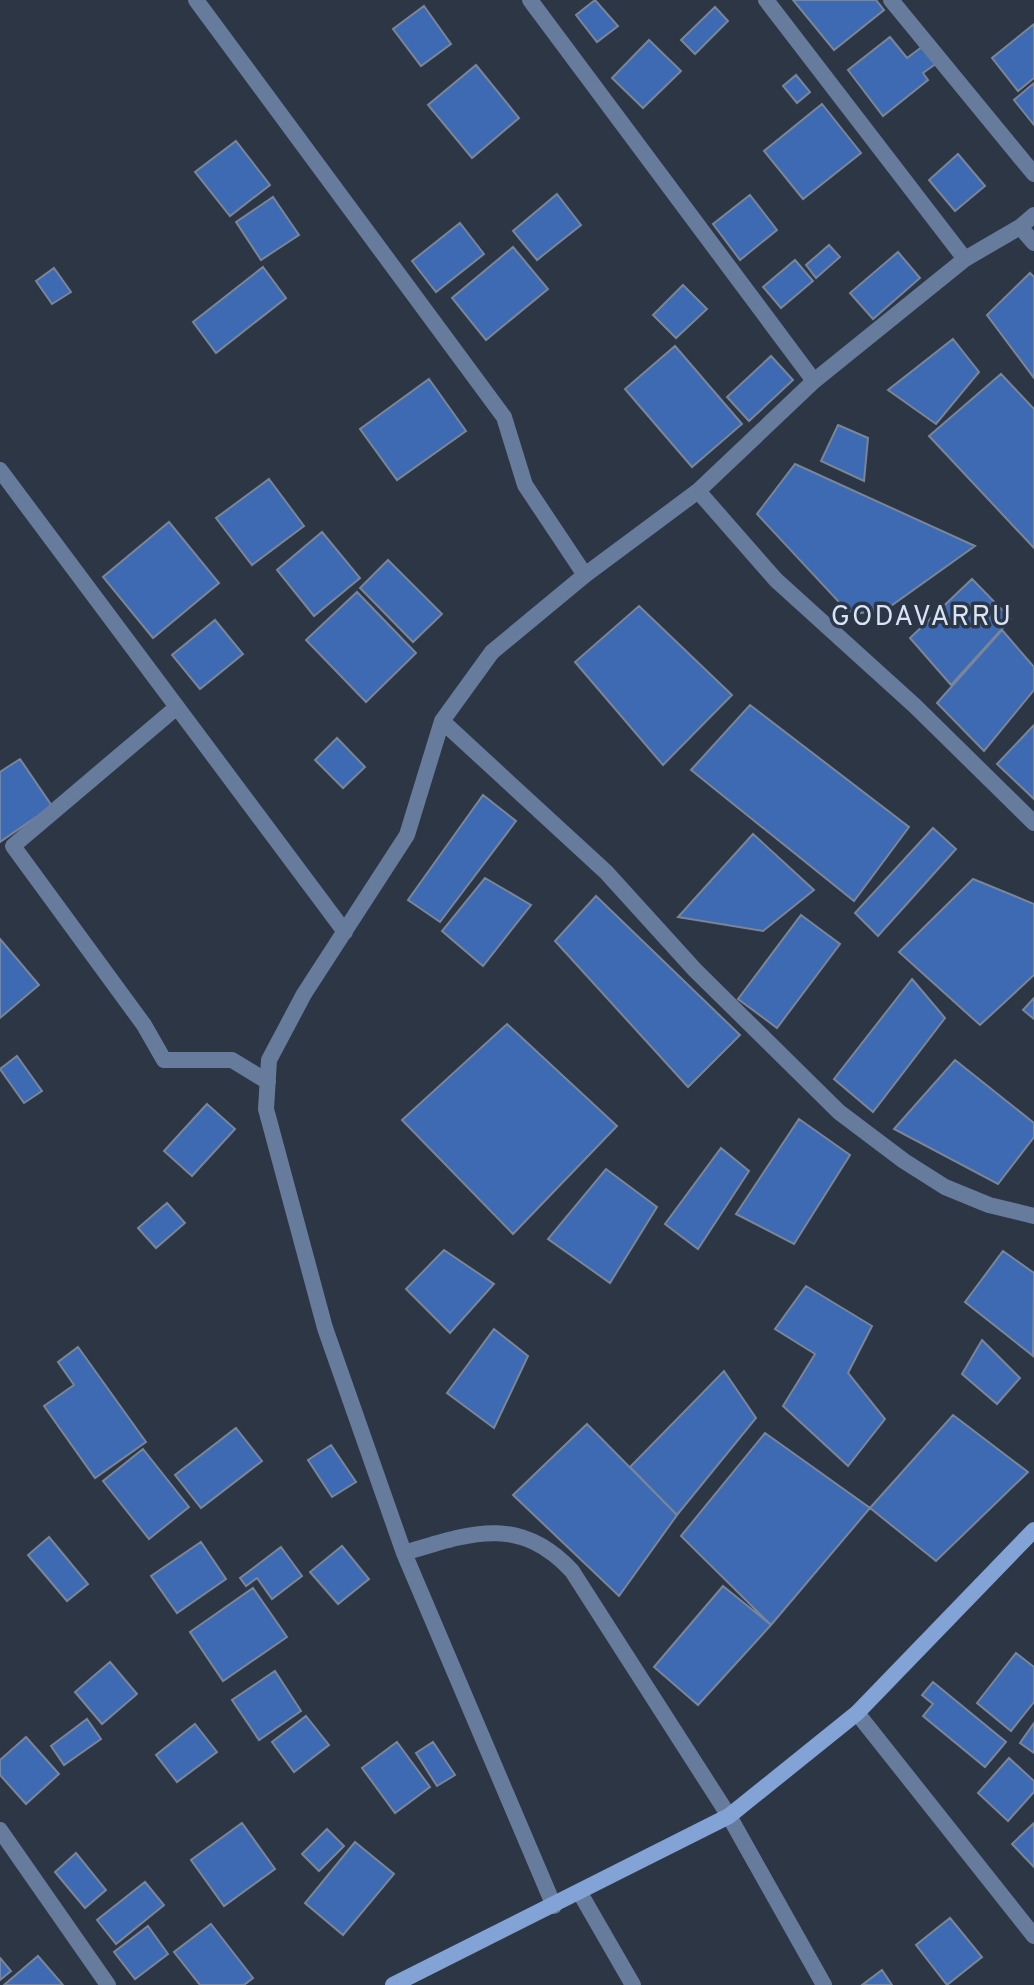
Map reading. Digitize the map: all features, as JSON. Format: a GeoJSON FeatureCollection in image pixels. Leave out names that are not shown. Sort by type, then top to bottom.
{"type":"FeatureCollection","features":[{"type":"Feature","properties":{"kind":"main road"},"geometry":{"type":"LineString","coordinates":[[393,1985],[414,1980],[729,1816],[857,1713],[1034,1530]]}},
{"type":"Feature","properties":{"kind":"street"},"geometry":{"type":"LineString","coordinates":[[196,0],[504,417],[525,485],[585,575]]}},
{"type":"Feature","properties":{"kind":"street"},"geometry":{"type":"LineString","coordinates":[[530,0],[814,381]]}},
{"type":"Feature","properties":{"kind":"street"},"geometry":{"type":"LineString","coordinates":[[766,0],[965,259]]}},
{"type":"Feature","properties":{"kind":"street"},"geometry":{"type":"LineString","coordinates":[[891,0],[1034,174]]}},
{"type":"Feature","properties":{"kind":"street"},"geometry":{"type":"LineString","coordinates":[[554,1906],[404,1553],[325,1328],[266,1109],[269,1060],[304,994],[407,835],[442,721],[492,652],[585,575],[698,491],[814,381],[965,259],[1020,227],[1034,215]]}},
{"type":"Feature","properties":{"kind":"street"},"geometry":{"type":"LineString","coordinates":[[1020,227],[1034,243]]}},
{"type":"Feature","properties":{"kind":"street"},"geometry":{"type":"LineString","coordinates":[[0,470],[345,932]]}},
{"type":"Feature","properties":{"kind":"street"},"geometry":{"type":"LineString","coordinates":[[698,491],[776,580],[915,706],[1034,823]]}},
{"type":"Feature","properties":{"kind":"street"},"geometry":{"type":"LineString","coordinates":[[177,707],[13,846],[144,1025],[164,1060],[232,1060],[268,1082]]}},
{"type":"Feature","properties":{"kind":"street"},"geometry":{"type":"LineString","coordinates":[[442,721],[606,872],[695,970],[839,1112],[904,1161],[945,1187],[989,1205],[1034,1216]]}},
{"type":"Feature","properties":{"kind":"street"},"geometry":{"type":"LineString","coordinates":[[404,1553],[478,1532],[508,1532],[555,1553],[572,1571],[729,1816],[824,1985]]}},
{"type":"Feature","properties":{"kind":"street"},"geometry":{"type":"LineString","coordinates":[[857,1713],[1034,1936]]}},
{"type":"Feature","properties":{"kind":"street"},"geometry":{"type":"LineString","coordinates":[[0,1830],[108,1985]]}},
{"type":"Feature","properties":{"kind":"street"},"geometry":{"type":"LineString","coordinates":[[580,1893],[633,1985]]}},
{"type":"Feature","properties":{"kind":"building"},"geometry":{"type":"Polygon","coordinates":[[[595,0],[618,26],[597,42],[576,15],[595,0]]]}},
{"type":"Feature","properties":{"kind":"building"},"geometry":{"type":"Polygon","coordinates":[[[793,0],[876,0],[884,10],[834,50],[793,0]]]}},
{"type":"Feature","properties":{"kind":"building"},"geometry":{"type":"Polygon","coordinates":[[[424,6],[451,44],[421,66],[393,29],[424,6]]]}},
{"type":"Feature","properties":{"kind":"building"},"geometry":{"type":"Polygon","coordinates":[[[715,7],[728,21],[695,54],[681,40],[715,7]]]}},
{"type":"Feature","properties":{"kind":"building"},"geometry":{"type":"Polygon","coordinates":[[[1034,24],[1034,78],[1018,91],[992,58],[1034,24]]]}},
{"type":"Feature","properties":{"kind":"building"},"geometry":{"type":"Polygon","coordinates":[[[890,37],[907,58],[923,46],[937,63],[923,73],[928,80],[883,116],[848,70],[890,37]]]}},
{"type":"Feature","properties":{"kind":"building"},"geometry":{"type":"Polygon","coordinates":[[[649,40],[681,71],[643,108],[612,78],[649,40]]]}},
{"type":"Feature","properties":{"kind":"building"},"geometry":{"type":"Polygon","coordinates":[[[476,65],[519,118],[472,158],[428,105],[476,65]]]}},
{"type":"Feature","properties":{"kind":"building"},"geometry":{"type":"Polygon","coordinates":[[[796,75],[810,92],[797,103],[783,86],[796,75]]]}},
{"type":"Feature","properties":{"kind":"building"},"geometry":{"type":"Polygon","coordinates":[[[1034,83],[1034,125],[1014,100],[1034,83]]]}},
{"type":"Feature","properties":{"kind":"building"},"geometry":{"type":"Polygon","coordinates":[[[822,104],[861,153],[803,199],[764,151],[822,104]]]}},
{"type":"Feature","properties":{"kind":"building"},"geometry":{"type":"Polygon","coordinates":[[[236,141],[270,185],[230,216],[195,172],[236,141]]]}},
{"type":"Feature","properties":{"kind":"building"},"geometry":{"type":"Polygon","coordinates":[[[958,154],[985,186],[955,211],[929,180],[958,154]]]}},
{"type":"Feature","properties":{"kind":"building"},"geometry":{"type":"Polygon","coordinates":[[[557,194],[581,225],[537,260],[513,231],[557,194]]]}},
{"type":"Feature","properties":{"kind":"building"},"geometry":{"type":"Polygon","coordinates":[[[750,195],[777,230],[740,260],[713,224],[750,195]]]}},
{"type":"Feature","properties":{"kind":"building"},"geometry":{"type":"Polygon","coordinates":[[[273,197],[299,235],[261,260],[236,222],[273,197]]]}},
{"type":"Feature","properties":{"kind":"building"},"geometry":{"type":"Polygon","coordinates":[[[460,223],[484,254],[436,292],[412,261],[460,223]]]}},
{"type":"Feature","properties":{"kind":"building"},"geometry":{"type":"Polygon","coordinates":[[[829,245],[840,257],[816,278],[806,265],[829,245]]]}},
{"type":"Feature","properties":{"kind":"building"},"geometry":{"type":"Polygon","coordinates":[[[513,247],[548,289],[486,340],[452,298],[513,247]]]}},
{"type":"Feature","properties":{"kind":"building"},"geometry":{"type":"Polygon","coordinates":[[[898,252],[920,278],[873,319],[850,293],[898,252]]]}},
{"type":"Feature","properties":{"kind":"building"},"geometry":{"type":"Polygon","coordinates":[[[795,260],[813,281],[781,308],[763,287],[795,260]]]}},
{"type":"Feature","properties":{"kind":"building"},"geometry":{"type":"Polygon","coordinates":[[[263,267],[286,298],[216,353],[193,322],[263,267]]]}},
{"type":"Feature","properties":{"kind":"building"},"geometry":{"type":"Polygon","coordinates":[[[54,268],[71,292],[52,304],[36,281],[54,268]]]}},
{"type":"Feature","properties":{"kind":"building"},"geometry":{"type":"Polygon","coordinates":[[[1030,273],[1034,277],[1034,378],[987,315],[1030,273]]]}},
{"type":"Feature","properties":{"kind":"building"},"geometry":{"type":"Polygon","coordinates":[[[683,285],[707,309],[676,338],[653,315],[683,285]]]}},
{"type":"Feature","properties":{"kind":"building"},"geometry":{"type":"Polygon","coordinates":[[[953,339],[979,372],[936,424],[888,390],[953,339]]]}},
{"type":"Feature","properties":{"kind":"building"},"geometry":{"type":"Polygon","coordinates":[[[675,346],[742,424],[692,467],[625,389],[675,346]]]}},
{"type":"Feature","properties":{"kind":"building"},"geometry":{"type":"Polygon","coordinates":[[[771,356],[793,380],[749,421],[727,397],[771,356]]]}},
{"type":"Feature","properties":{"kind":"building"},"geometry":{"type":"Polygon","coordinates":[[[1001,374],[1034,409],[1034,548],[929,436],[1001,374]]]}},
{"type":"Feature","properties":{"kind":"building"},"geometry":{"type":"Polygon","coordinates":[[[429,379],[466,431],[397,480],[360,429],[429,379]]]}},
{"type":"Feature","properties":{"kind":"building"},"geometry":{"type":"Polygon","coordinates":[[[838,425],[868,438],[864,481],[821,461],[838,425]]]}},
{"type":"Feature","properties":{"kind":"building"},"geometry":{"type":"Polygon","coordinates":[[[795,464],[975,546],[888,608],[851,615],[757,514],[795,464]]]}},
{"type":"Feature","properties":{"kind":"building"},"geometry":{"type":"Polygon","coordinates":[[[269,479],[304,526],[252,565],[216,518],[269,479]]]}},
{"type":"Feature","properties":{"kind":"building"},"geometry":{"type":"Polygon","coordinates":[[[169,522],[219,583],[153,638],[103,577],[169,522]]]}},
{"type":"Feature","properties":{"kind":"building"},"geometry":{"type":"Polygon","coordinates":[[[322,532],[360,578],[314,616],[277,570],[322,532]]]}},
{"type":"Feature","properties":{"kind":"building"},"geometry":{"type":"Polygon","coordinates":[[[388,560],[442,614],[413,642],[360,588],[388,560]]]}},
{"type":"Feature","properties":{"kind":"building"},"geometry":{"type":"Polygon","coordinates":[[[972,579],[1011,619],[951,685],[910,638],[972,579]]]}},
{"type":"Feature","properties":{"kind":"building"},"geometry":{"type":"Polygon","coordinates":[[[357,592],[416,653],[366,702],[306,640],[357,592]]]}},
{"type":"Feature","properties":{"kind":"building"},"geometry":{"type":"Polygon","coordinates":[[[639,606],[732,695],[663,765],[575,662],[639,606]]]}},
{"type":"Feature","properties":{"kind":"building"},"geometry":{"type":"Polygon","coordinates":[[[215,620],[243,654],[200,689],[172,655],[215,620]]]}},
{"type":"Feature","properties":{"kind":"building"},"geometry":{"type":"Polygon","coordinates":[[[1002,630],[1034,667],[1034,690],[984,751],[937,703],[1002,630]]]}},
{"type":"Feature","properties":{"kind":"building"},"geometry":{"type":"Polygon","coordinates":[[[750,705],[909,827],[854,901],[691,770],[750,705]]]}},
{"type":"Feature","properties":{"kind":"building"},"geometry":{"type":"Polygon","coordinates":[[[1034,725],[1034,799],[997,764],[1034,725]]]}},
{"type":"Feature","properties":{"kind":"building"},"geometry":{"type":"Polygon","coordinates":[[[337,738],[365,767],[343,788],[315,760],[337,738]]]}},
{"type":"Feature","properties":{"kind":"building"},"geometry":{"type":"Polygon","coordinates":[[[20,759],[52,806],[0,842],[0,772],[20,759]]]}},
{"type":"Feature","properties":{"kind":"building"},"geometry":{"type":"Polygon","coordinates":[[[483,795],[516,821],[440,922],[408,900],[483,795]]]}},
{"type":"Feature","properties":{"kind":"building"},"geometry":{"type":"Polygon","coordinates":[[[933,828],[956,849],[878,936],[855,913],[933,828]]]}},
{"type":"Feature","properties":{"kind":"building"},"geometry":{"type":"Polygon","coordinates":[[[753,834],[814,890],[763,931],[678,917],[753,834]]]}},
{"type":"Feature","properties":{"kind":"building"},"geometry":{"type":"Polygon","coordinates":[[[485,878],[531,905],[483,966],[442,931],[485,878]]]}},
{"type":"Feature","properties":{"kind":"building"},"geometry":{"type":"Polygon","coordinates":[[[973,879],[1034,904],[1034,975],[980,1025],[899,952],[973,879]]]}},
{"type":"Feature","properties":{"kind":"building"},"geometry":{"type":"Polygon","coordinates":[[[596,896],[740,1035],[688,1087],[555,941],[596,896]]]}},
{"type":"Feature","properties":{"kind":"building"},"geometry":{"type":"Polygon","coordinates":[[[801,915],[840,944],[777,1028],[738,999],[801,915]]]}},
{"type":"Feature","properties":{"kind":"building"},"geometry":{"type":"Polygon","coordinates":[[[0,939],[39,985],[0,1018],[0,939]]]}},
{"type":"Feature","properties":{"kind":"building"},"geometry":{"type":"Polygon","coordinates":[[[912,979],[945,1018],[873,1112],[834,1079],[912,979]]]}},
{"type":"Feature","properties":{"kind":"building"},"geometry":{"type":"Polygon","coordinates":[[[1034,998],[1034,1019],[1023,1010],[1034,998]]]}},
{"type":"Feature","properties":{"kind":"building"},"geometry":{"type":"Polygon","coordinates":[[[507,1024],[617,1126],[513,1234],[402,1120],[507,1024]]]}},
{"type":"Feature","properties":{"kind":"building"},"geometry":{"type":"Polygon","coordinates":[[[17,1056],[42,1091],[24,1103],[0,1069],[17,1056]]]}},
{"type":"Feature","properties":{"kind":"building"},"geometry":{"type":"Polygon","coordinates":[[[955,1060],[1034,1123],[1034,1137],[998,1184],[894,1129],[955,1060]]]}},
{"type":"Feature","properties":{"kind":"building"},"geometry":{"type":"Polygon","coordinates":[[[207,1104],[235,1129],[192,1176],[164,1151],[207,1104]]]}},
{"type":"Feature","properties":{"kind":"building"},"geometry":{"type":"Polygon","coordinates":[[[799,1119],[850,1155],[794,1244],[736,1214],[799,1119]]]}},
{"type":"Feature","properties":{"kind":"building"},"geometry":{"type":"Polygon","coordinates":[[[721,1148],[749,1171],[698,1249],[665,1224],[721,1148]]]}},
{"type":"Feature","properties":{"kind":"building"},"geometry":{"type":"Polygon","coordinates":[[[606,1169],[657,1207],[610,1283],[548,1239],[606,1169]]]}},
{"type":"Feature","properties":{"kind":"building"},"geometry":{"type":"Polygon","coordinates":[[[167,1203],[185,1223],[156,1248],[138,1228],[167,1203]]]}},
{"type":"Feature","properties":{"kind":"building"},"geometry":{"type":"Polygon","coordinates":[[[444,1250],[494,1284],[450,1333],[406,1289],[444,1250]]]}},
{"type":"Feature","properties":{"kind":"building"},"geometry":{"type":"Polygon","coordinates":[[[1003,1251],[1034,1273],[1033,1356],[965,1302],[1003,1251]]]}},
{"type":"Feature","properties":{"kind":"building"},"geometry":{"type":"Polygon","coordinates":[[[806,1286],[872,1326],[848,1373],[885,1419],[848,1466],[783,1406],[815,1354],[775,1329],[806,1286]]]}},
{"type":"Feature","properties":{"kind":"building"},"geometry":{"type":"Polygon","coordinates":[[[494,1329],[528,1356],[494,1428],[447,1393],[494,1329]]]}},
{"type":"Feature","properties":{"kind":"building"},"geometry":{"type":"Polygon","coordinates":[[[982,1340],[1020,1378],[997,1404],[962,1374],[982,1340]]]}},
{"type":"Feature","properties":{"kind":"building"},"geometry":{"type":"Polygon","coordinates":[[[78,1347],[146,1442],[95,1478],[44,1406],[74,1385],[58,1362],[78,1347]]]}},
{"type":"Feature","properties":{"kind":"building"},"geometry":{"type":"Polygon","coordinates":[[[724,1371],[756,1418],[677,1515],[630,1467],[724,1371]]]}},
{"type":"Feature","properties":{"kind":"building"},"geometry":{"type":"Polygon","coordinates":[[[953,1415],[1028,1472],[936,1561],[870,1508],[953,1415]]]}},
{"type":"Feature","properties":{"kind":"building"},"geometry":{"type":"Polygon","coordinates":[[[587,1424],[677,1515],[619,1596],[513,1495],[587,1424]]]}},
{"type":"Feature","properties":{"kind":"building"},"geometry":{"type":"Polygon","coordinates":[[[236,1428],[262,1461],[201,1508],[175,1475],[236,1428]]]}},
{"type":"Feature","properties":{"kind":"building"},"geometry":{"type":"Polygon","coordinates":[[[765,1433],[870,1508],[771,1625],[681,1536],[765,1433]]]}},
{"type":"Feature","properties":{"kind":"building"},"geometry":{"type":"Polygon","coordinates":[[[331,1445],[356,1482],[332,1497],[308,1460],[331,1445]]]}},
{"type":"Feature","properties":{"kind":"building"},"geometry":{"type":"Polygon","coordinates":[[[143,1449],[189,1507],[149,1539],[103,1481],[143,1449]]]}},
{"type":"Feature","properties":{"kind":"building"},"geometry":{"type":"Polygon","coordinates":[[[49,1537],[88,1584],[67,1601],[28,1555],[49,1537]]]}},
{"type":"Feature","properties":{"kind":"building"},"geometry":{"type":"Polygon","coordinates":[[[201,1542],[226,1579],[177,1613],[151,1576],[201,1542]]]}},
{"type":"Feature","properties":{"kind":"building"},"geometry":{"type":"Polygon","coordinates":[[[342,1546],[369,1579],[338,1604],[310,1572],[342,1546]]]}},
{"type":"Feature","properties":{"kind":"building"},"geometry":{"type":"Polygon","coordinates":[[[281,1547],[302,1576],[272,1599],[257,1578],[246,1586],[240,1578],[281,1547]]]}},
{"type":"Feature","properties":{"kind":"building"},"geometry":{"type":"Polygon","coordinates":[[[723,1586],[771,1625],[698,1705],[654,1667],[723,1586]]]}},
{"type":"Feature","properties":{"kind":"building"},"geometry":{"type":"Polygon","coordinates":[[[253,1588],[287,1637],[223,1681],[190,1632],[253,1588]]]}},
{"type":"Feature","properties":{"kind":"building"},"geometry":{"type":"Polygon","coordinates":[[[1016,1653],[1034,1667],[1034,1702],[1011,1731],[977,1703],[1016,1653]]]}},
{"type":"Feature","properties":{"kind":"building"},"geometry":{"type":"Polygon","coordinates":[[[110,1662],[137,1694],[102,1724],[75,1692],[110,1662]]]}},
{"type":"Feature","properties":{"kind":"building"},"geometry":{"type":"Polygon","coordinates":[[[275,1671],[301,1711],[259,1740],[232,1700],[275,1671]]]}},
{"type":"Feature","properties":{"kind":"building"},"geometry":{"type":"Polygon","coordinates":[[[933,1682],[1006,1742],[985,1767],[923,1716],[933,1704],[922,1695],[933,1682]]]}},
{"type":"Feature","properties":{"kind":"building"},"geometry":{"type":"Polygon","coordinates":[[[306,1716],[329,1745],[294,1772],[272,1742],[306,1716]]]}},
{"type":"Feature","properties":{"kind":"building"},"geometry":{"type":"Polygon","coordinates":[[[87,1719],[101,1739],[64,1765],[51,1746],[87,1719]]]}},
{"type":"Feature","properties":{"kind":"building"},"geometry":{"type":"Polygon","coordinates":[[[1034,1723],[1034,1753],[1020,1743],[1034,1723]]]}},
{"type":"Feature","properties":{"kind":"building"},"geometry":{"type":"Polygon","coordinates":[[[195,1724],[217,1752],[177,1782],[156,1755],[195,1724]]]}},
{"type":"Feature","properties":{"kind":"building"},"geometry":{"type":"Polygon","coordinates":[[[26,1737],[59,1774],[26,1804],[0,1775],[0,1760],[26,1737]]]}},
{"type":"Feature","properties":{"kind":"building"},"geometry":{"type":"Polygon","coordinates":[[[397,1742],[430,1787],[395,1813],[362,1768],[397,1742]]]}},
{"type":"Feature","properties":{"kind":"building"},"geometry":{"type":"Polygon","coordinates":[[[433,1742],[455,1775],[437,1786],[416,1753],[433,1742]]]}},
{"type":"Feature","properties":{"kind":"building"},"geometry":{"type":"Polygon","coordinates":[[[1009,1758],[1034,1781],[1034,1792],[1008,1821],[978,1793],[1009,1758]]]}},
{"type":"Feature","properties":{"kind":"building"},"geometry":{"type":"Polygon","coordinates":[[[242,1823],[275,1869],[224,1906],[191,1860],[242,1823]]]}},
{"type":"Feature","properties":{"kind":"building"},"geometry":{"type":"Polygon","coordinates":[[[1034,1823],[1034,1867],[1012,1844],[1034,1823]]]}},
{"type":"Feature","properties":{"kind":"building"},"geometry":{"type":"Polygon","coordinates":[[[327,1829],[344,1846],[319,1871],[302,1854],[327,1829]]]}},
{"type":"Feature","properties":{"kind":"building"},"geometry":{"type":"Polygon","coordinates":[[[355,1842],[394,1874],[343,1935],[305,1903],[355,1842]]]}},
{"type":"Feature","properties":{"kind":"building"},"geometry":{"type":"Polygon","coordinates":[[[76,1853],[106,1890],[85,1908],[55,1872],[76,1853]]]}},
{"type":"Feature","properties":{"kind":"building"},"geometry":{"type":"Polygon","coordinates":[[[145,1882],[164,1905],[116,1944],[97,1920],[145,1882]]]}},
{"type":"Feature","properties":{"kind":"building"},"geometry":{"type":"Polygon","coordinates":[[[950,1918],[982,1957],[947,1985],[916,1945],[950,1918]]]}},
{"type":"Feature","properties":{"kind":"building"},"geometry":{"type":"Polygon","coordinates":[[[211,1924],[253,1978],[244,1985],[200,1985],[174,1952],[211,1924]]]}},
{"type":"Feature","properties":{"kind":"building"},"geometry":{"type":"Polygon","coordinates":[[[148,1926],[168,1954],[135,1979],[114,1952],[148,1926]]]}},
{"type":"Feature","properties":{"kind":"building"},"geometry":{"type":"Polygon","coordinates":[[[38,1956],[63,1985],[4,1985],[38,1956]]]}},
{"type":"Feature","properties":{"kind":"building"},"geometry":{"type":"Polygon","coordinates":[[[0,1958],[11,1971],[0,1980],[0,1958]]]}},
{"type":"Feature","properties":{"kind":"building"},"geometry":{"type":"Polygon","coordinates":[[[882,1970],[892,1985],[862,1985],[882,1970]]]}},
{"type":"Feature","properties":{"kind":"district","name":"GODAVARRU"},"geometry":{"type":"Point","coordinates":[922,618]}}]}
